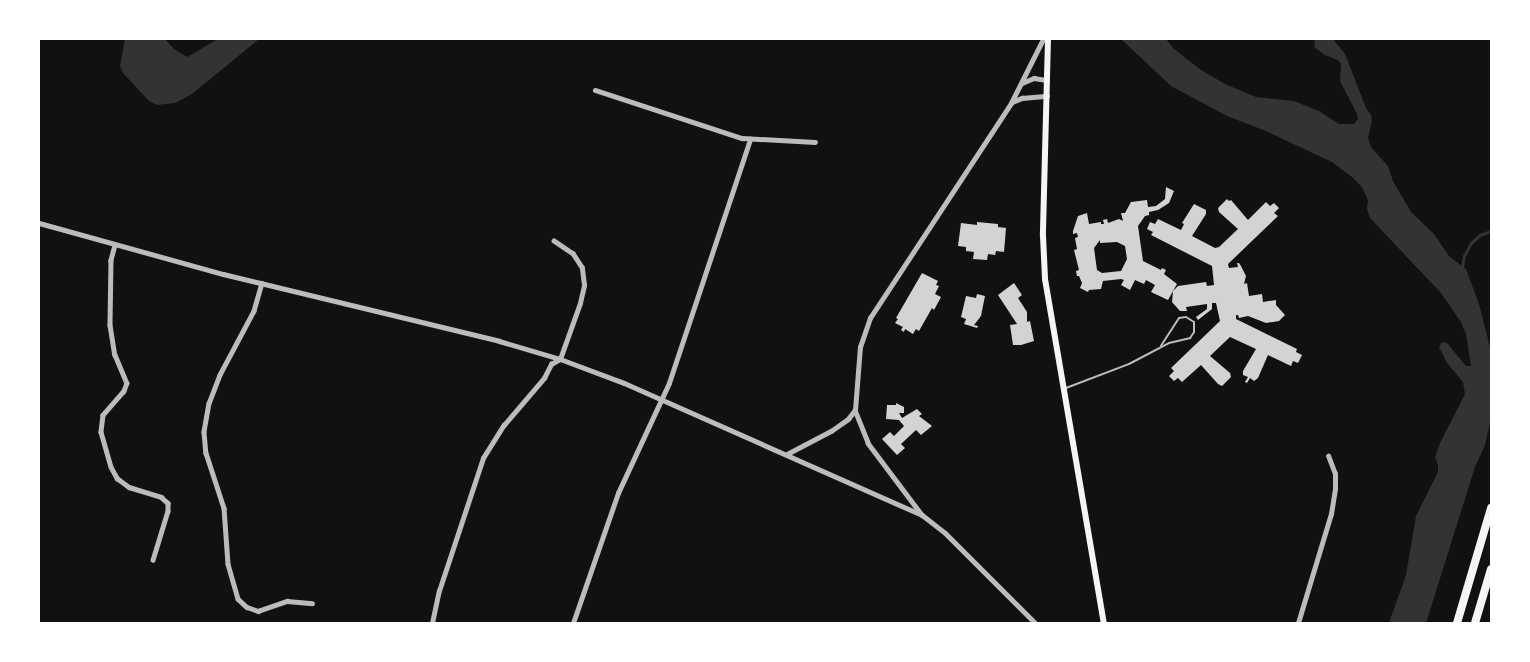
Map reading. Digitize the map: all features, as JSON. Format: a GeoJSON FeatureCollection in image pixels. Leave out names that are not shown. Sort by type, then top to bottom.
{"type":"FeatureCollection","features":[{"type":"Feature","properties":{"kind":"highway"},"geometry":{"type":"LineString","coordinates":[[1457,623],[1491,508]]}},
{"type":"Feature","properties":{"kind":"highway"},"geometry":{"type":"LineString","coordinates":[[1475,623],[1491,569]]}},
{"type":"Feature","properties":{"kind":"main road"},"geometry":{"type":"LineString","coordinates":[[1048,39],[1044,260],[1050,314],[1062,389],[1104,623]]}},
{"type":"Feature","properties":{"kind":"street"},"geometry":{"type":"LineString","coordinates":[[922,515],[868,443],[855,410],[860,348],[870,318],[1011,103],[1043,39]]}},
{"type":"Feature","properties":{"kind":"street"},"geometry":{"type":"LineString","coordinates":[[1021,84],[1034,78],[1047,80]]}},
{"type":"Feature","properties":{"kind":"street"},"geometry":{"type":"LineString","coordinates":[[595,90],[750,139],[815,142]]}},
{"type":"Feature","properties":{"kind":"street"},"geometry":{"type":"LineString","coordinates":[[1011,103],[1022,98],[1047,96]]}},
{"type":"Feature","properties":{"kind":"street"},"geometry":{"type":"LineString","coordinates":[[573,623],[618,493],[662,400],[750,139]]}},
{"type":"Feature","properties":{"kind":"street"},"geometry":{"type":"LineString","coordinates":[[39,223],[262,283],[492,339],[560,359],[662,400],[922,515],[945,533],[1035,623]]}},
{"type":"Feature","properties":{"kind":"street"},"geometry":{"type":"LineString","coordinates":[[432,623],[439,591],[483,458],[508,421],[544,378],[551,364],[560,359],[582,295],[584,276],[582,268],[573,254],[554,241]]}},
{"type":"Feature","properties":{"kind":"street"},"geometry":{"type":"LineString","coordinates":[[115,245],[111,260],[110,325],[115,355],[127,383],[124,391],[103,415],[101,432],[110,467],[117,478],[129,487],[161,497],[168,503],[168,511],[153,560]]}},
{"type":"Feature","properties":{"kind":"street"},"geometry":{"type":"LineString","coordinates":[[262,283],[254,311],[220,375],[208,403],[204,432],[206,453],[224,508],[228,564],[238,598],[247,607],[258,611],[287,601],[312,604]]}},
{"type":"Feature","properties":{"kind":"street"},"geometry":{"type":"LineString","coordinates":[[787,454],[831,431],[855,410]]}},
{"type":"Feature","properties":{"kind":"street"},"geometry":{"type":"LineString","coordinates":[[1298,623],[1331,514],[1335,481],[1328,456]]}},
{"type":"Feature","properties":{"kind":"lane"},"geometry":{"type":"LineString","coordinates":[[1062,389],[1081,384],[1129,364],[1162,346],[1190,338],[1196,329],[1194,322],[1186,317],[1177,320],[1162,346]]}},
{"type":"Feature","properties":{"kind":"shaded area"},"geometry":{"type":"Polygon","coordinates":[[[125,39],[165,39],[174,49],[187,57],[218,39],[259,39],[192,94],[175,103],[157,105],[149,101],[123,73],[120,66],[125,39]]]}},
{"type":"Feature","properties":{"kind":"shaded area"},"geometry":{"type":"Polygon","coordinates":[[[1121,39],[1166,39],[1174,49],[1201,70],[1225,84],[1256,97],[1294,101],[1319,111],[1339,124],[1354,124],[1358,119],[1357,114],[1340,81],[1341,64],[1338,60],[1325,55],[1314,47],[1315,39],[1333,39],[1345,54],[1366,108],[1371,115],[1372,121],[1368,138],[1371,147],[1388,166],[1393,181],[1411,212],[1434,234],[1449,256],[1466,269],[1479,304],[1491,351],[1491,419],[1485,445],[1475,467],[1426,623],[1389,623],[1406,575],[1416,516],[1438,472],[1435,457],[1440,443],[1465,394],[1463,382],[1447,363],[1439,347],[1442,342],[1447,343],[1466,366],[1471,366],[1466,334],[1461,322],[1441,293],[1370,218],[1367,209],[1368,200],[1362,187],[1352,177],[1332,162],[1266,131],[1227,116],[1171,86],[1121,39]]]}},
{"type":"Feature","properties":{"kind":"building"},"geometry":{"type":"Polygon","coordinates":[[[1166,187],[1174,191],[1169,203],[1158,210],[1149,212],[1149,215],[1145,216],[1138,226],[1143,261],[1161,270],[1162,268],[1166,270],[1164,274],[1177,284],[1168,300],[1151,292],[1155,285],[1146,280],[1144,284],[1135,280],[1130,290],[1121,285],[1124,280],[1121,279],[1103,281],[1101,289],[1089,290],[1088,292],[1080,288],[1082,283],[1079,276],[1077,276],[1076,271],[1079,270],[1074,250],[1077,249],[1075,238],[1078,237],[1077,233],[1073,234],[1078,216],[1087,213],[1089,224],[1101,222],[1101,224],[1104,224],[1103,220],[1107,219],[1108,223],[1119,219],[1123,221],[1121,213],[1125,213],[1131,202],[1147,200],[1148,207],[1156,206],[1165,199],[1166,187]],[[1100,240],[1094,248],[1097,270],[1102,273],[1121,271],[1127,259],[1125,246],[1117,242],[1100,243],[1100,240]]]}},
{"type":"Feature","properties":{"kind":"building"},"geometry":{"type":"Polygon","coordinates":[[[1227,199],[1231,200],[1248,220],[1266,202],[1270,206],[1274,203],[1279,208],[1274,213],[1278,216],[1228,264],[1229,268],[1238,267],[1237,263],[1241,266],[1246,276],[1244,284],[1247,283],[1249,296],[1262,294],[1263,302],[1276,300],[1276,305],[1285,315],[1279,321],[1266,323],[1248,316],[1239,318],[1236,315],[1236,319],[1297,349],[1296,352],[1302,355],[1298,363],[1293,361],[1291,366],[1268,355],[1258,378],[1254,381],[1250,378],[1247,383],[1245,382],[1248,377],[1243,375],[1243,371],[1256,349],[1230,337],[1210,356],[1230,373],[1231,377],[1222,386],[1201,365],[1182,382],[1178,378],[1174,381],[1169,376],[1174,371],[1171,368],[1220,321],[1216,303],[1212,303],[1212,309],[1198,320],[1196,317],[1207,309],[1207,304],[1186,307],[1187,311],[1180,311],[1172,302],[1173,291],[1178,286],[1206,282],[1207,286],[1214,285],[1212,266],[1151,235],[1153,232],[1147,229],[1150,222],[1155,224],[1158,219],[1181,230],[1184,224],[1182,223],[1194,204],[1206,210],[1206,214],[1192,236],[1215,248],[1219,247],[1238,229],[1219,212],[1218,208],[1227,199]]]}},
{"type":"Feature","properties":{"kind":"building"},"geometry":{"type":"Polygon","coordinates":[[[977,222],[998,224],[998,227],[1006,228],[1004,252],[996,251],[995,255],[988,254],[987,260],[973,259],[974,252],[966,251],[966,247],[958,246],[961,223],[977,225],[977,222]]]}},
{"type":"Feature","properties":{"kind":"building"},"geometry":{"type":"Polygon","coordinates":[[[922,273],[938,281],[936,285],[939,286],[935,294],[941,297],[934,310],[932,308],[919,331],[916,329],[913,334],[905,329],[904,332],[901,330],[903,327],[895,323],[898,319],[896,318],[922,273]]]}},
{"type":"Feature","properties":{"kind":"building"},"geometry":{"type":"Polygon","coordinates":[[[1014,283],[1022,295],[1018,298],[1027,312],[1027,322],[1030,321],[1034,341],[1021,345],[1013,345],[1010,325],[1017,324],[998,295],[1014,283]]]}},
{"type":"Feature","properties":{"kind":"building"},"geometry":{"type":"Polygon","coordinates":[[[977,294],[985,296],[981,316],[974,325],[978,326],[977,328],[964,324],[966,319],[961,317],[966,296],[976,298],[977,294]]]}},
{"type":"Feature","properties":{"kind":"building"},"geometry":{"type":"Polygon","coordinates":[[[896,403],[904,407],[904,413],[899,413],[902,418],[917,409],[922,414],[919,416],[932,426],[921,435],[916,430],[901,444],[905,448],[897,455],[882,439],[890,432],[894,436],[904,426],[899,420],[886,419],[887,405],[896,405],[896,403]]]}},
{"type":"Feature","properties":{"kind":"waterway"},"geometry":{"type":"LineString","coordinates":[[1462,268],[1464,256],[1471,243],[1480,235],[1491,231]]}}]}
